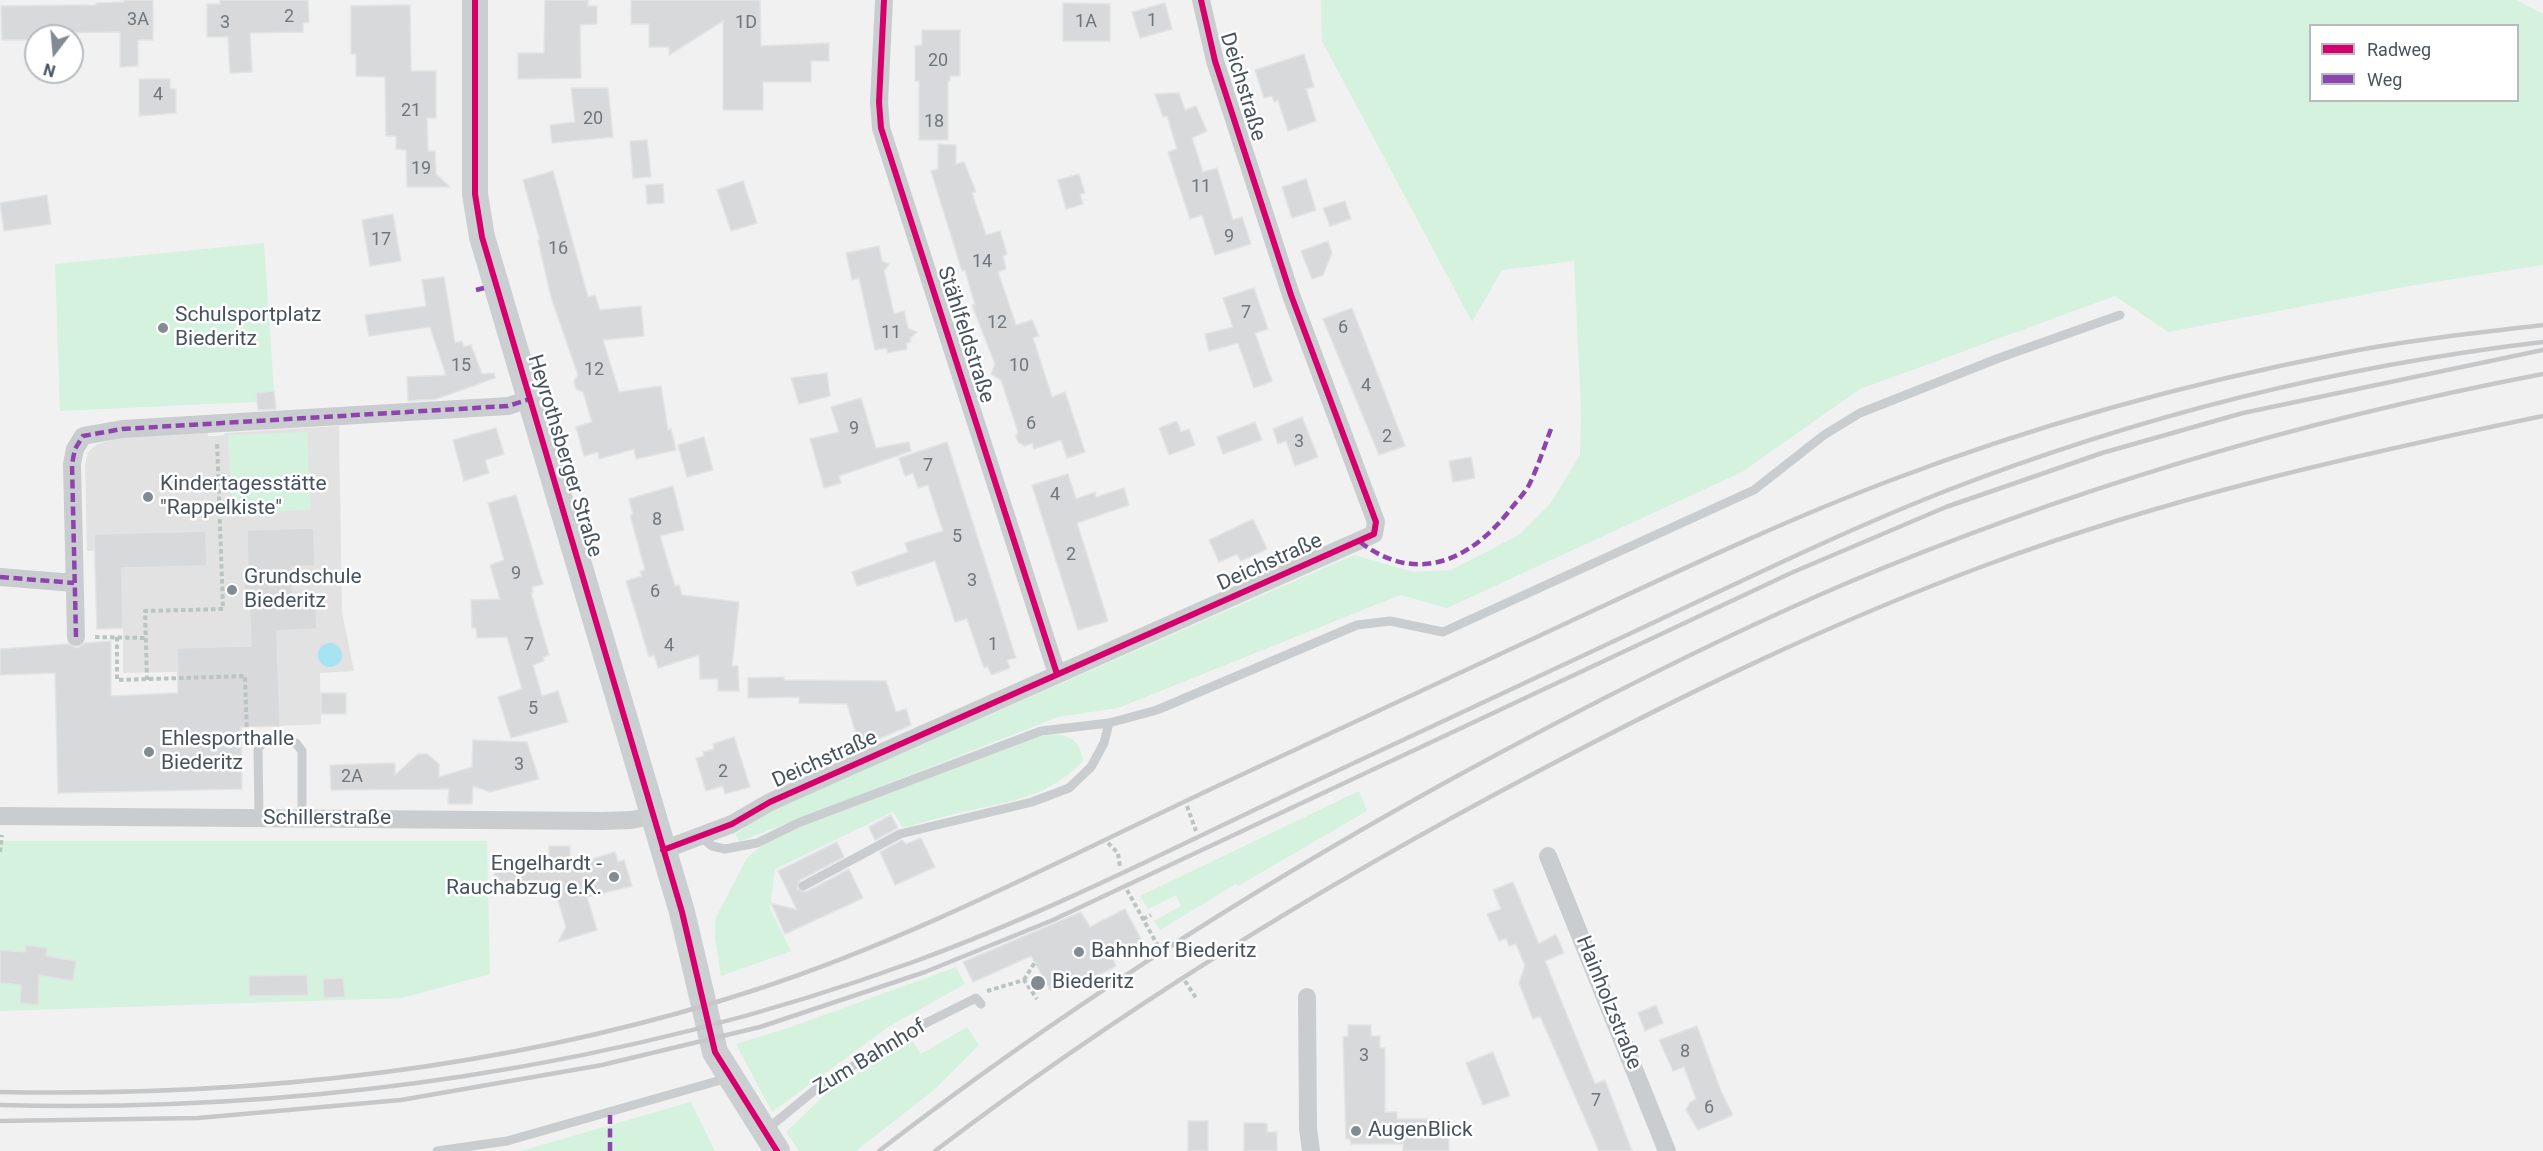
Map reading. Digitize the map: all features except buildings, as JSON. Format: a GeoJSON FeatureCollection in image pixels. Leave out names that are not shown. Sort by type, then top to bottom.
{"type":"FeatureCollection","features":[{"type":"Feature","properties":{"kind":"street","name":"Heyrothsberger Straße"},"geometry":{"type":"LineString","coordinates":[[475,0],[476,209],[682,912],[715,1052],[771,1141]]}},
{"type":"Feature","properties":{"kind":"street","name":"Stählfeldstraße"},"geometry":{"type":"LineString","coordinates":[[884,0],[879,102],[881,128],[1058,674]]}},
{"type":"Feature","properties":{"kind":"street","name":"Deichstraße"},"geometry":{"type":"LineString","coordinates":[[663,850],[743,819],[770,802],[1374,534],[1376,522],[1287,284],[1215,61],[1201,0]]}},
{"type":"Feature","properties":{"kind":"street","name":"Heyrothsberger Straße"},"geometry":{"type":"LineString","coordinates":[[76,638],[72,464],[75,449],[83,436],[122,429],[508,406],[530,399]]}},
{"type":"Feature","properties":{"kind":"street"},"geometry":{"type":"LineString","coordinates":[[0,577],[74,583]]}},
{"type":"Feature","properties":{"kind":"street","name":"Schillerstraße"},"geometry":{"type":"LineString","coordinates":[[0,816],[621,821],[653,816]]}},
{"type":"Feature","properties":{"kind":"street","name":"Hainholzstraße"},"geometry":{"type":"LineString","coordinates":[[1548,856],[1667,1151]]}},
{"type":"Feature","properties":{"kind":"street"},"geometry":{"type":"LineString","coordinates":[[1306,997],[1308,1128],[1311,1151]]}},
{"type":"Feature","properties":{"kind":"lane"},"geometry":{"type":"LineString","coordinates":[[701,837],[712,846],[725,849],[757,843],[798,823],[1041,731],[1109,723],[1157,710],[1357,625],[1390,621],[1443,632],[1754,490],[1824,435],[1860,414],[2000,358],[2120,315]]}},
{"type":"Feature","properties":{"kind":"lane"},"geometry":{"type":"LineString","coordinates":[[803,886],[900,834],[1032,802],[1069,788],[1091,767],[1104,743],[1109,723]]}},
{"type":"Feature","properties":{"kind":"lane"},"geometry":{"type":"LineString","coordinates":[[259,819],[258,748],[265,741],[288,740],[296,743],[302,751],[302,819]]}},
{"type":"Feature","properties":{"kind":"lane","name":"Zum Bahnhof"},"geometry":{"type":"LineString","coordinates":[[771,1141],[821,1085],[924,1028],[979,1001]]}},
{"type":"Feature","properties":{"kind":"lane"},"geometry":{"type":"LineString","coordinates":[[437,1151],[507,1141],[730,1077]]}},
{"type":"Feature","properties":{"kind":"path"},"geometry":{"type":"LineString","coordinates":[[147,680],[145,611],[223,609],[217,423]]}},
{"type":"Feature","properties":{"kind":"path"},"geometry":{"type":"LineString","coordinates":[[117,637],[117,680],[245,676],[247,748]]}},
{"type":"Feature","properties":{"kind":"path"},"geometry":{"type":"LineString","coordinates":[[76,638],[145,638]]}},
{"type":"Feature","properties":{"kind":"path"},"geometry":{"type":"LineString","coordinates":[[1187,806],[1196,831]]}},
{"type":"Feature","properties":{"kind":"path"},"geometry":{"type":"LineString","coordinates":[[1108,843],[1118,854],[1120,867]]}},
{"type":"Feature","properties":{"kind":"path"},"geometry":{"type":"LineString","coordinates":[[1127,890],[1158,946]]}},
{"type":"Feature","properties":{"kind":"path"},"geometry":{"type":"LineString","coordinates":[[1143,919],[1151,915]]}},
{"type":"Feature","properties":{"kind":"path"},"geometry":{"type":"LineString","coordinates":[[979,1001],[988,991],[1024,980],[1035,962]]}},
{"type":"Feature","properties":{"kind":"path"},"geometry":{"type":"LineString","coordinates":[[1024,980],[1037,999]]}},
{"type":"Feature","properties":{"kind":"path"},"geometry":{"type":"LineString","coordinates":[[1185,981],[1195,991],[1196,998]]}},
{"type":"Feature","properties":{"kind":"shaded area","name":"Grundschule Biederitz"},"geometry":{"type":"Polygon","coordinates":[[[339,426],[342,612],[354,671],[320,673],[321,724],[280,726],[278,645],[177,648],[177,672],[123,673],[123,628],[97,629],[94,551],[87,551],[85,464],[88,452],[96,445],[118,437],[208,432],[208,436],[217,436],[225,433],[339,426]]]}},
{"type":"Feature","properties":{"kind":"green space"},"geometry":{"type":"Polygon","coordinates":[[[1321,0],[2517,0],[2543,14],[2543,265],[2409,286],[2168,332],[2115,296],[1860,389],[1742,472],[1447,608],[1400,595],[1118,708],[1058,717],[739,842],[736,834],[764,814],[1354,555],[1413,572],[1451,570],[1519,535],[1550,504],[1580,455],[1581,411],[1574,261],[1502,270],[1472,322],[1322,41],[1321,0]]]}},
{"type":"Feature","properties":{"kind":"green space","name":"Schulsportplatz Biederitz"},"geometry":{"type":"Polygon","coordinates":[[[264,243],[274,391],[256,393],[257,402],[60,411],[55,264],[264,243]]]}},
{"type":"Feature","properties":{"kind":"green space"},"geometry":{"type":"Polygon","coordinates":[[[307,432],[311,510],[232,513],[228,435],[307,432]]]}},
{"type":"Feature","properties":{"kind":"green space"},"geometry":{"type":"Polygon","coordinates":[[[1053,734],[1065,736],[1074,741],[1080,749],[1083,761],[1057,783],[1043,790],[1029,796],[903,828],[893,812],[775,869],[770,909],[791,951],[721,976],[715,937],[715,919],[747,858],[764,844],[793,830],[1037,737],[1053,734]]]}},
{"type":"Feature","properties":{"kind":"green space"},"geometry":{"type":"Polygon","coordinates":[[[1359,791],[1367,811],[1238,886],[1236,884],[1160,930],[1154,921],[1181,906],[1176,895],[1148,909],[1140,896],[1359,791]]]}},
{"type":"Feature","properties":{"kind":"green space"},"geometry":{"type":"Polygon","coordinates":[[[0,841],[487,841],[490,974],[402,998],[0,1011],[0,841]]]}},
{"type":"Feature","properties":{"kind":"green space"},"geometry":{"type":"Polygon","coordinates":[[[956,967],[965,984],[888,1027],[772,1112],[736,1044],[791,1027],[956,967]]]}},
{"type":"Feature","properties":{"kind":"green space"},"geometry":{"type":"Polygon","coordinates":[[[967,1027],[979,1045],[935,1089],[856,1151],[799,1151],[786,1132],[829,1091],[911,1039],[921,1054],[967,1027]]]}},
{"type":"Feature","properties":{"kind":"green space"},"geometry":{"type":"Polygon","coordinates":[[[690,1102],[715,1151],[521,1151],[690,1102]]]}},
{"type":"Feature","properties":{"kind":"water"},"geometry":{"type":"Polygon","coordinates":[[[330,643],[339,646],[342,655],[339,664],[330,667],[321,664],[318,655],[321,646],[330,643]]]}},
{"type":"Feature","properties":{"kind":"railway"},"geometry":{"type":"LineString","coordinates":[[0,1092],[96,1092],[288,1083],[478,1058],[572,1040],[666,1017],[818,968],[937,919],[1680,570],[1889,481],[2056,424],[2227,378],[2368,348],[2543,325]]}},
{"type":"Feature","properties":{"kind":"railway"},"geometry":{"type":"LineString","coordinates":[[0,1105],[116,1105],[232,1101],[348,1091],[464,1076],[578,1056],[691,1030],[803,999],[913,962],[1063,901],[1766,570],[1943,492],[2089,440],[2238,398],[2390,365],[2543,342]]}},
{"type":"Feature","properties":{"kind":"railway"},"geometry":{"type":"LineString","coordinates":[[0,1121],[198,1118],[401,1100],[602,1065],[760,1027],[925,972],[1053,920],[1791,573],[1946,507],[2102,453],[2243,413],[2543,350]]}},
{"type":"Feature","properties":{"kind":"railway"},"geometry":{"type":"LineString","coordinates":[[879,1151],[1016,1050],[1086,1002],[1156,955],[1300,866],[1496,755],[1740,631],[1925,551],[2098,489],[2274,436],[2453,392],[2543,374]]}},
{"type":"Feature","properties":{"kind":"railway"},"geometry":{"type":"LineString","coordinates":[[935,1151],[1078,1047],[1226,950],[1302,904],[1378,859],[1533,774],[1758,661],[1930,586],[2125,518],[2333,462],[2543,416]]}},
{"type":"Feature","properties":{"kind":"marked path"},"geometry":{"type":"LineString","coordinates":[[476,290],[484,288]]}},
{"type":"Feature","properties":{"kind":"marked path"},"geometry":{"type":"LineString","coordinates":[[76,637],[72,464],[75,449],[83,436],[122,429],[508,406],[530,399]]}},
{"type":"Feature","properties":{"kind":"marked path"},"geometry":{"type":"LineString","coordinates":[[1360,542],[1381,555],[1401,562],[1422,564],[1441,561],[1460,554],[1478,543],[1494,528],[1525,492],[1551,429]]}},
{"type":"Feature","properties":{"kind":"marked path"},"geometry":{"type":"LineString","coordinates":[[585,531],[592,529]]}},
{"type":"Feature","properties":{"kind":"marked path"},"geometry":{"type":"LineString","coordinates":[[0,577],[74,583]]}},
{"type":"Feature","properties":{"kind":"marked path"},"geometry":{"type":"LineString","coordinates":[[610,1113],[610,1151]]}},
{"type":"Feature","properties":{"kind":"cycle path"},"geometry":{"type":"LineString","coordinates":[[475,0],[475,194],[482,237],[682,912],[715,1052],[777,1151]]}},
{"type":"Feature","properties":{"kind":"cycle path"},"geometry":{"type":"LineString","coordinates":[[884,0],[879,102],[881,128],[1057,674]]}},
{"type":"Feature","properties":{"kind":"cycle path"},"geometry":{"type":"LineString","coordinates":[[663,850],[732,824],[770,802],[1374,534],[1376,522],[1291,295],[1215,61],[1201,0]]}},
{"type":"Feature","properties":{"kind":"place","name":"Schulsportplatz Biederitz"},"geometry":{"type":"Point","coordinates":[163,328]}},
{"type":"Feature","properties":{"kind":"place","name":"Kindertagesstätte \"Rappelkiste\""},"geometry":{"type":"Point","coordinates":[148,497]}},
{"type":"Feature","properties":{"kind":"place","name":"Grundschule Biederitz"},"geometry":{"type":"Point","coordinates":[232,590]}},
{"type":"Feature","properties":{"kind":"place","name":"Ehlesporthalle Biederitz"},"geometry":{"type":"Point","coordinates":[149,752]}},
{"type":"Feature","properties":{"kind":"place","name":"Engelhardt - Rauchabzug e.K."},"geometry":{"type":"Point","coordinates":[614,877]}},
{"type":"Feature","properties":{"kind":"place","name":"Bahnhof Biederitz"},"geometry":{"type":"Point","coordinates":[1079,952]}},
{"type":"Feature","properties":{"kind":"place","name":"Biederitz"},"geometry":{"type":"Point","coordinates":[1038,983]}},
{"type":"Feature","properties":{"kind":"place","name":"AugenBlick"},"geometry":{"type":"Point","coordinates":[1356,1131]}}]}
